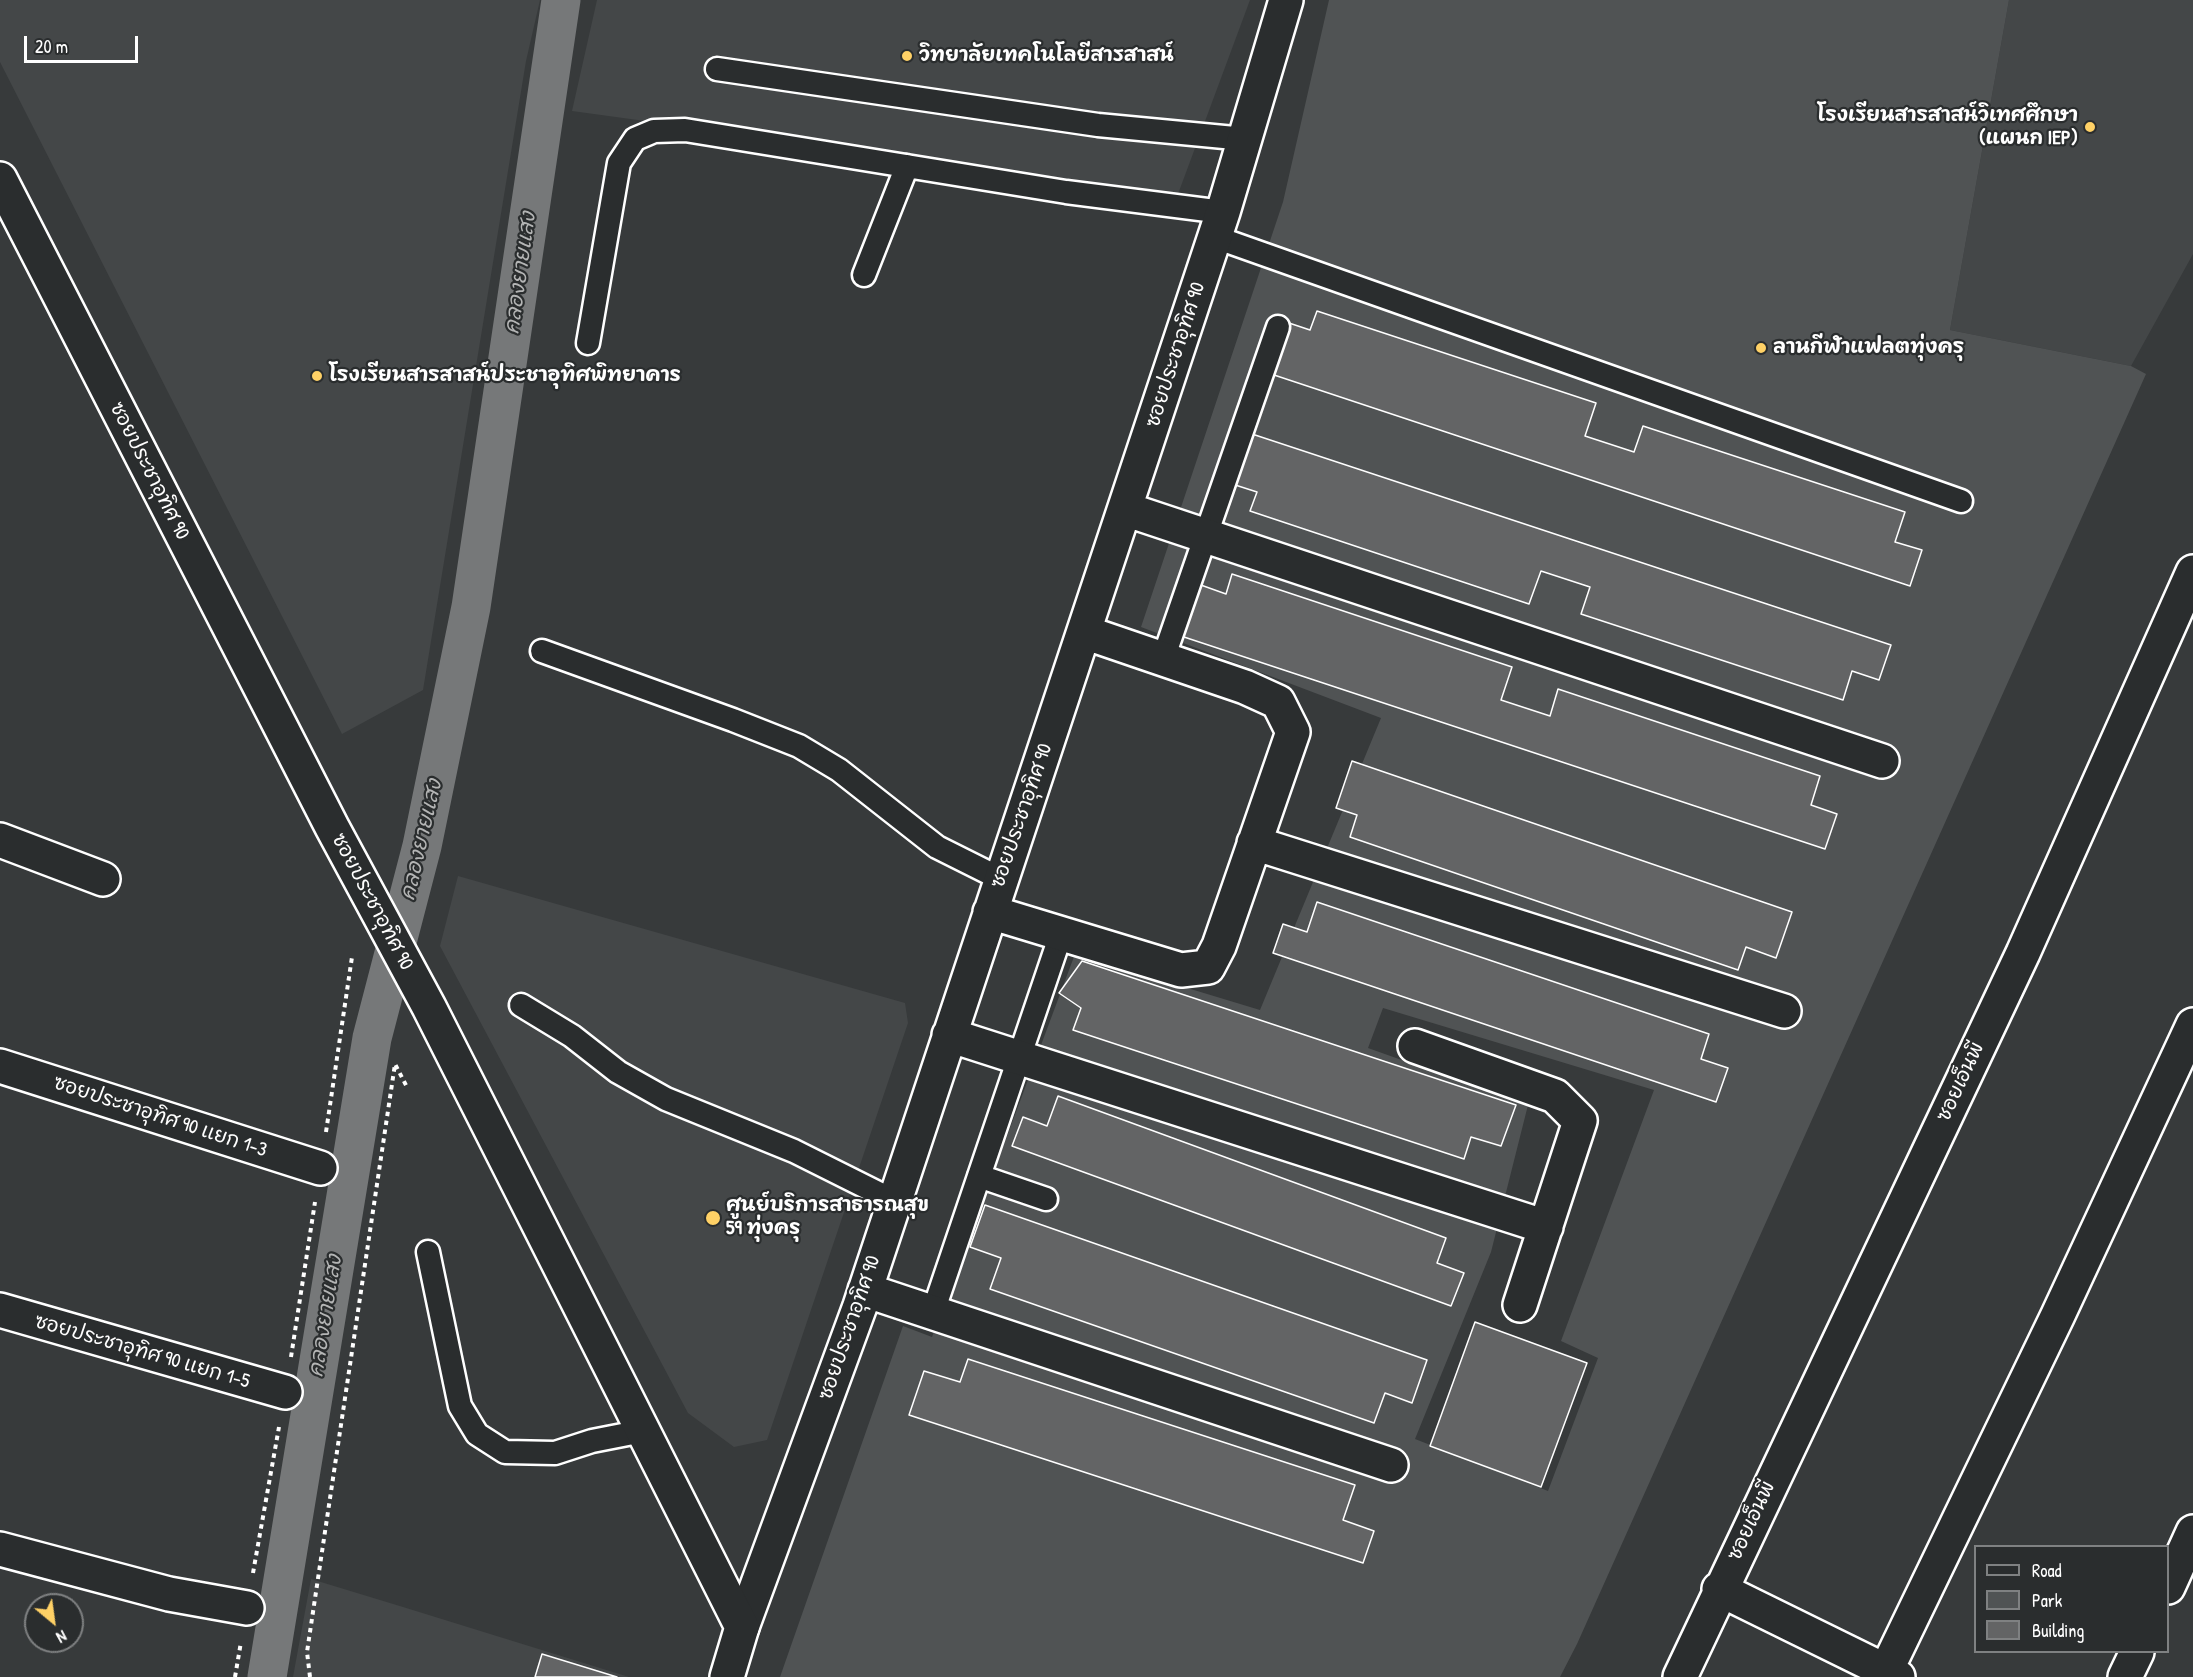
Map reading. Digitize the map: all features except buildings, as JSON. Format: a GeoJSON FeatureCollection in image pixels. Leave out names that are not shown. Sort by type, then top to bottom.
{"type":"FeatureCollection","features":[{"type":"Feature","properties":{"kind":"street","name":"ซอยประชาอุทิศ 90"},"geometry":{"type":"LineString","coordinates":[[727,1677],[742,1627],[865,1290],[1219,224],[1286,0]]}},
{"type":"Feature","properties":{"kind":"street","name":"ซอยประชาอุทิศ 90"},"geometry":{"type":"LineString","coordinates":[[0,178],[332,827],[429,1007],[742,1627]]}},
{"type":"Feature","properties":{"kind":"street"},"geometry":{"type":"LineString","coordinates":[[1125,509],[1882,761]]}},
{"type":"Feature","properties":{"kind":"street","name":"ซอยเอ็นพี"},"geometry":{"type":"LineString","coordinates":[[1680,1677],[1719,1589],[2023,953],[2193,572]]}},
{"type":"Feature","properties":{"kind":"street"},"geometry":{"type":"LineString","coordinates":[[990,912],[1181,970],[1208,967],[1219,946],[1293,732],[1278,702],[1245,687],[1084,632]]}},
{"type":"Feature","properties":{"kind":"street"},"geometry":{"type":"LineString","coordinates":[[0,840],[103,879]]}},
{"type":"Feature","properties":{"kind":"street"},"geometry":{"type":"LineString","coordinates":[[1254,843],[1784,1011]]}},
{"type":"Feature","properties":{"kind":"street"},"geometry":{"type":"LineString","coordinates":[[1719,1589],[1889,1675],[2193,1025]]}},
{"type":"Feature","properties":{"kind":"street"},"geometry":{"type":"LineString","coordinates":[[949,1035],[1546,1227]]}},
{"type":"Feature","properties":{"kind":"street"},"geometry":{"type":"LineString","coordinates":[[1415,1046],[1556,1096],[1580,1121],[1520,1305]]}},
{"type":"Feature","properties":{"kind":"street","name":"ซอยประชาอุทิศ 90 แยก 1-3"},"geometry":{"type":"LineString","coordinates":[[0,1066],[320,1168]]}},
{"type":"Feature","properties":{"kind":"street"},"geometry":{"type":"LineString","coordinates":[[865,1290],[1391,1465]]}},
{"type":"Feature","properties":{"kind":"street","name":"ซอยประชาอุทิศ 90 แยก 1-5"},"geometry":{"type":"LineString","coordinates":[[0,1310],[285,1392]]}},
{"type":"Feature","properties":{"kind":"street"},"geometry":{"type":"LineString","coordinates":[[2169,1585],[2193,1532]]}},
{"type":"Feature","properties":{"kind":"street"},"geometry":{"type":"LineString","coordinates":[[0,1549],[170,1594],[247,1608]]}},
{"type":"Feature","properties":{"kind":"street"},"geometry":{"type":"LineString","coordinates":[[2125,1677],[2137,1653]]}},
{"type":"Feature","properties":{"kind":"lane"},"geometry":{"type":"LineString","coordinates":[[717,69],[1098,125],[1245,139]]}},
{"type":"Feature","properties":{"kind":"lane"},"geometry":{"type":"LineString","coordinates":[[588,343],[619,163],[635,139],[654,131],[685,130],[1066,192],[1219,224],[1961,501]]}},
{"type":"Feature","properties":{"kind":"lane"},"geometry":{"type":"LineString","coordinates":[[864,275],[907,166]]}},
{"type":"Feature","properties":{"kind":"lane"},"geometry":{"type":"LineString","coordinates":[[1163,659],[1278,327]]}},
{"type":"Feature","properties":{"kind":"lane"},"geometry":{"type":"LineString","coordinates":[[542,651],[734,720],[799,746],[839,770],[937,847],[1001,879]]}},
{"type":"Feature","properties":{"kind":"lane"},"geometry":{"type":"LineString","coordinates":[[933,1312],[1061,934]]}},
{"type":"Feature","properties":{"kind":"lane"},"geometry":{"type":"LineString","coordinates":[[521,1005],[572,1036],[618,1072],[666,1099],[794,1151],[894,1201]]}},
{"type":"Feature","properties":{"kind":"lane"},"geometry":{"type":"LineString","coordinates":[[979,1176],[1046,1199]]}},
{"type":"Feature","properties":{"kind":"lane"},"geometry":{"type":"LineString","coordinates":[[428,1252],[460,1406],[477,1434],[505,1452],[555,1453],[592,1441],[643,1431]]}},
{"type":"Feature","properties":{"kind":"path"},"geometry":{"type":"LineString","coordinates":[[235,1677],[285,1392],[352,957]]}},
{"type":"Feature","properties":{"kind":"path"},"geometry":{"type":"LineString","coordinates":[[310,1677],[307,1652],[395,1064],[408,1089]]}},
{"type":"Feature","properties":{"kind":"shaded area","name":"โรงเรียนสารสาสน์ประชาอุทิศพิทยาคาร"},"geometry":{"type":"Polygon","coordinates":[[[0,0],[540,0],[526,61],[423,690],[342,734],[0,62],[0,0]]]}},
{"type":"Feature","properties":{"kind":"shaded area","name":"วิทยาลัยเทคโนโลยีสารสาสน์"},"geometry":{"type":"Polygon","coordinates":[[[597,0],[1250,0],[1178,194],[572,111],[597,0]]]}},
{"type":"Feature","properties":{"kind":"shaded area","name":"โรงเรียนสารสาสน์วิเทศศึกษา (แผนก IEP)"},"geometry":{"type":"Polygon","coordinates":[[[2009,0],[2193,0],[2193,254],[2131,366],[1950,330],[2009,0]]]}},
{"type":"Feature","properties":{"kind":"shaded area","name":"ศูนย์บริการสาธารณสุข 59 ทุ่งครุ"},"geometry":{"type":"Polygon","coordinates":[[[458,876],[905,1003],[908,1023],[767,1440],[734,1447],[688,1413],[440,946],[458,876]]]}},
{"type":"Feature","properties":{"kind":"shaded area"},"geometry":{"type":"Polygon","coordinates":[[[311,1579],[403,1607],[629,1677],[293,1677],[311,1579]]]}},
{"type":"Feature","properties":{"kind":"green space"},"geometry":{"type":"Polygon","coordinates":[[[1329,0],[2009,0],[1950,330],[2131,366],[2146,374],[1577,1644],[1560,1677],[780,1677],[903,1326],[932,1337],[1075,954],[1260,1010],[1381,718],[1141,627],[1283,202],[1329,0]],[[1383,1008],[1368,1048],[1528,1105],[1491,1252],[1415,1439],[1548,1491],[1598,1358],[1561,1341],[1654,1090],[1383,1008]]]}},
{"type":"Feature","properties":{"kind":"waterway","name":"คลองยายแสง"},"geometry":{"type":"LineString","coordinates":[[267,1677],[372,1038],[422,846],[471,607],[561,0]]}},
{"type":"Feature","properties":{"kind":"place","name":"วิทยาลัยเทคโนโลยีสารสาสน์"},"geometry":{"type":"Point","coordinates":[907,56]}},
{"type":"Feature","properties":{"kind":"place","name":"โรงเรียนสารสาสน์วิเทศศึกษา (แผนก IEP)"},"geometry":{"type":"Point","coordinates":[2090,127]}},
{"type":"Feature","properties":{"kind":"place","name":"ลานกีฬาแฟลตทุ่งครุ"},"geometry":{"type":"Point","coordinates":[1761,348]}},
{"type":"Feature","properties":{"kind":"place","name":"โรงเรียนสารสาสน์ประชาอุทิศพิทยาคาร"},"geometry":{"type":"Point","coordinates":[317,376]}},
{"type":"Feature","properties":{"kind":"place","name":"ศูนย์บริการสาธารณสุข 59 ทุ่งครุ"},"geometry":{"type":"Point","coordinates":[713,1218]}}]}
